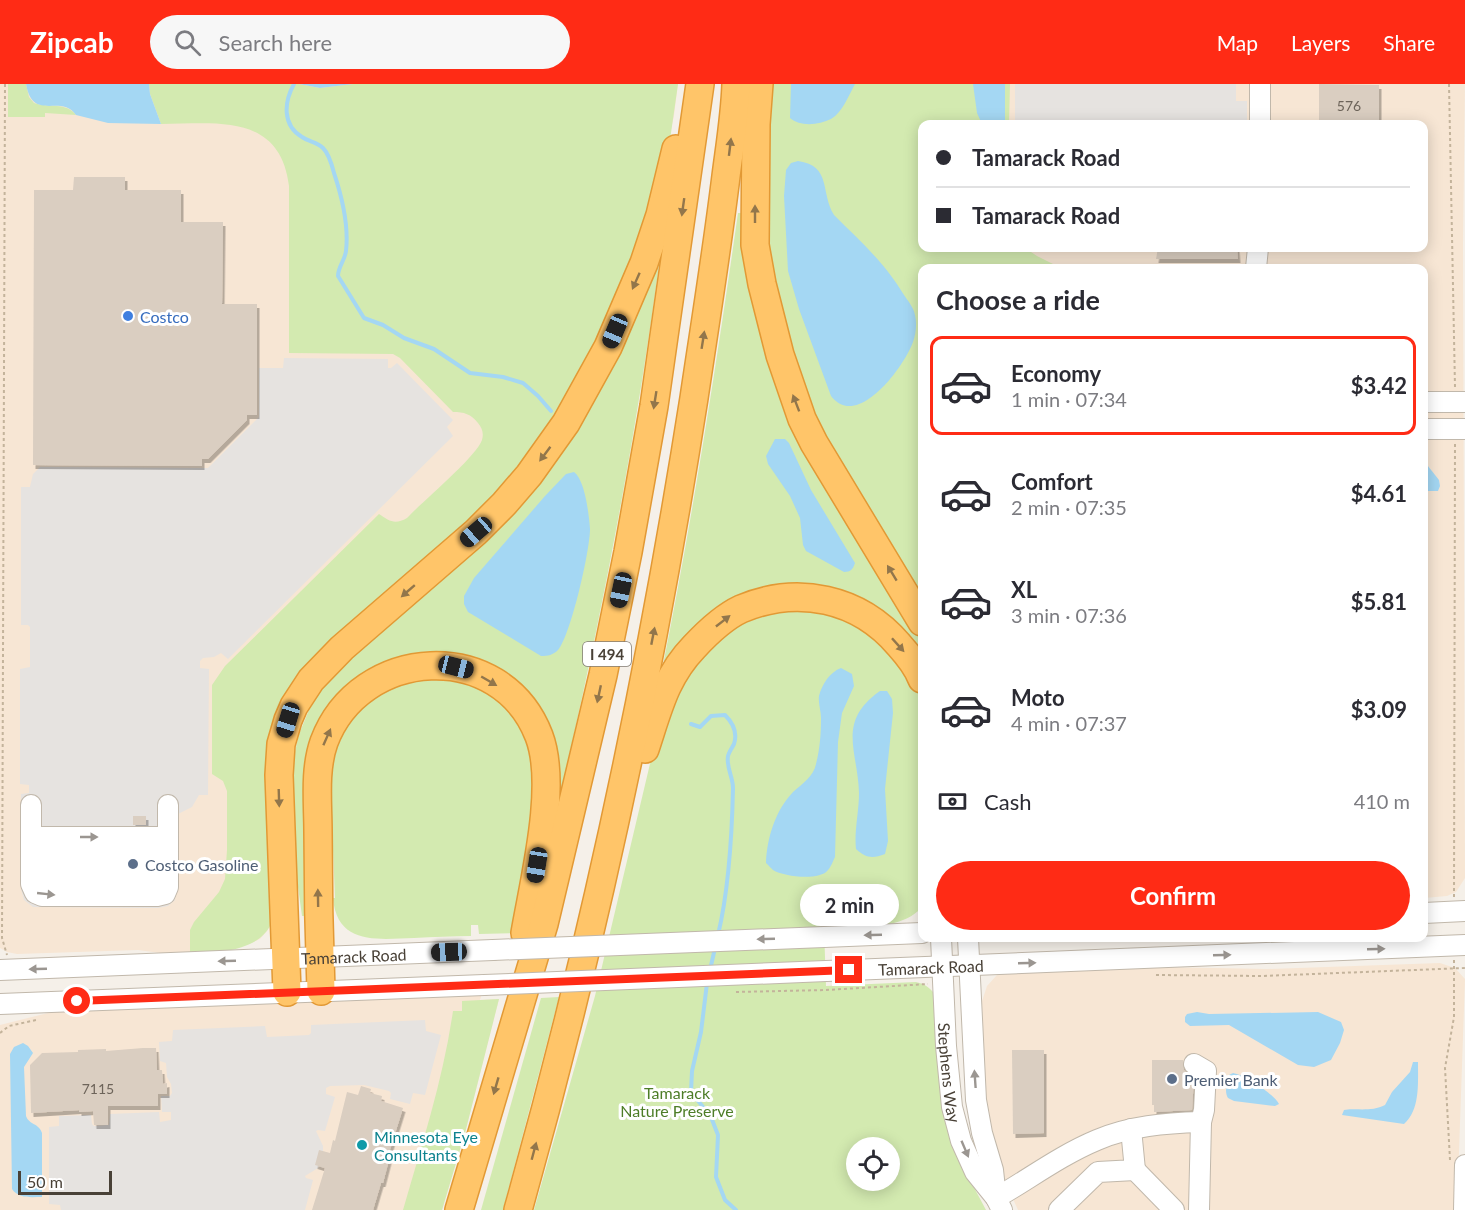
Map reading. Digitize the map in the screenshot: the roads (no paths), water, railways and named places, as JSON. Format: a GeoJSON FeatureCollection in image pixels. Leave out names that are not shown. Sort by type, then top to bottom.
{"type":"FeatureCollection","features":[{"type":"Feature","properties":{"kind":"highway","name":"I 494"},"geometry":{"type":"LineString","coordinates":[[518,1210],[592,919],[634,729],[677,502],[724,196],[736,84]]}},
{"type":"Feature","properties":{"kind":"highway"},"geometry":{"type":"LineString","coordinates":[[759,84],[756,124],[755,245],[762,284],[780,355],[798,408],[814,443],[918,615]]}},
{"type":"Feature","properties":{"kind":"highway","name":"I 494"},"geometry":{"type":"LineString","coordinates":[[459,1210],[544,924],[601,686],[628,552],[662,357],[699,85]]}},
{"type":"Feature","properties":{"kind":"highway"},"geometry":{"type":"LineString","coordinates":[[287,992],[279,775],[281,744],[294,706],[311,680],[342,648],[476,532],[504,504],[562,430],[581,400],[603,357],[644,263],[660,215],[675,150],[699,85]]}},
{"type":"Feature","properties":{"kind":"highway"},"geometry":{"type":"LineString","coordinates":[[592,919],[659,705],[670,678],[695,646],[725,619],[739,610],[756,604],[789,598],[838,602],[855,609],[883,629],[908,655],[918,672]]}},
{"type":"Feature","properties":{"kind":"highway"},"geometry":{"type":"LineString","coordinates":[[321,991],[318,770],[325,741],[336,718],[345,707],[364,689],[382,677],[402,669],[430,665],[449,666],[470,671],[493,682],[519,704],[534,726],[542,747],[546,781],[536,870],[505,1056]]}},
{"type":"Feature","properties":{"kind":"street"},"geometry":{"type":"LineString","coordinates":[[1260,84],[1260,120]]}},
{"type":"Feature","properties":{"kind":"street"},"geometry":{"type":"LineString","coordinates":[[1428,402],[1460,402]]}},
{"type":"Feature","properties":{"kind":"street"},"geometry":{"type":"LineString","coordinates":[[1428,429],[1460,429]]}},
{"type":"Feature","properties":{"kind":"street"},"geometry":{"type":"LineString","coordinates":[[31,805],[33,890],[40,895],[111,896],[161,895],[167,891],[168,805]]}},
{"type":"Feature","properties":{"kind":"street"},"geometry":{"type":"LineString","coordinates":[[31,847],[168,847]]}},
{"type":"Feature","properties":{"kind":"street"},"geometry":{"type":"LineString","coordinates":[[1428,913],[1460,912]]}},
{"type":"Feature","properties":{"kind":"street","name":"Tamarack Road"},"geometry":{"type":"LineString","coordinates":[[0,970],[918,933]]}},
{"type":"Feature","properties":{"kind":"street","name":"Stephens Way"},"geometry":{"type":"LineString","coordinates":[[941,942],[948,1075],[952,1107],[961,1141],[975,1172],[999,1204]]}},
{"type":"Feature","properties":{"kind":"street","name":"Stephens Way"},"geometry":{"type":"LineString","coordinates":[[968,942],[976,1100],[999,1204]]}},
{"type":"Feature","properties":{"kind":"street","name":"Tamarack Road"},"geometry":{"type":"LineString","coordinates":[[0,1004],[484,985],[826,981],[942,975],[969,966],[1460,946]]}},
{"type":"Feature","properties":{"kind":"street"},"geometry":{"type":"LineString","coordinates":[[1194,1064],[1206,1071],[1204,1110],[1201,1122],[1199,1210]]}},
{"type":"Feature","properties":{"kind":"street"},"geometry":{"type":"LineString","coordinates":[[999,1204],[1085,1146],[1111,1135],[1157,1125],[1201,1122]]}},
{"type":"Feature","properties":{"kind":"street"},"geometry":{"type":"LineString","coordinates":[[1131,1129],[1135,1170],[1174,1210]]}},
{"type":"Feature","properties":{"kind":"street"},"geometry":{"type":"LineString","coordinates":[[1457,1164],[1464,1210]]}},
{"type":"Feature","properties":{"kind":"street"},"geometry":{"type":"LineString","coordinates":[[1059,1210],[1098,1172],[1135,1170]]}},
{"type":"Feature","properties":{"kind":"water"},"geometry":{"type":"Polygon","coordinates":[[[26,84],[149,84],[150,94],[161,124],[108,123],[76,115],[63,106],[41,105],[30,96],[26,84]]]}},
{"type":"Feature","properties":{"kind":"water"},"geometry":{"type":"Polygon","coordinates":[[[299,84],[353,84],[320,88],[299,84]]]}},
{"type":"Feature","properties":{"kind":"water"},"geometry":{"type":"Polygon","coordinates":[[[791,84],[855,84],[839,113],[826,121],[810,124],[799,123],[790,118],[791,84]]]}},
{"type":"Feature","properties":{"kind":"water"},"geometry":{"type":"Polygon","coordinates":[[[973,84],[1005,84],[1005,120],[980,120],[973,84]]]}},
{"type":"Feature","properties":{"kind":"water"},"geometry":{"type":"Polygon","coordinates":[[[798,161],[809,164],[821,174],[834,215],[880,262],[911,305],[916,318],[914,339],[901,365],[879,391],[854,406],[842,405],[831,396],[799,309],[788,271],[784,196],[786,170],[791,163],[798,161]]]}},
{"type":"Feature","properties":{"kind":"water"},"geometry":{"type":"Polygon","coordinates":[[[775,439],[785,439],[789,443],[811,490],[855,563],[850,571],[844,572],[806,551],[803,545],[800,518],[790,496],[768,464],[766,456],[775,439]]]}},
{"type":"Feature","properties":{"kind":"water"},"geometry":{"type":"Polygon","coordinates":[[[1428,466],[1439,480],[1438,491],[1428,491],[1428,466]]]}},
{"type":"Feature","properties":{"kind":"water"},"geometry":{"type":"Polygon","coordinates":[[[574,472],[584,490],[587,507],[590,529],[587,555],[574,610],[563,641],[554,653],[541,656],[468,612],[464,604],[464,596],[474,578],[545,496],[566,474],[574,472]]]}},
{"type":"Feature","properties":{"kind":"water"},"geometry":{"type":"Polygon","coordinates":[[[841,668],[852,674],[854,686],[842,713],[838,742],[835,857],[828,870],[818,876],[802,877],[778,872],[766,863],[770,835],[787,799],[807,780],[815,768],[821,718],[819,696],[827,679],[841,668]]]}},
{"type":"Feature","properties":{"kind":"water"},"geometry":{"type":"Polygon","coordinates":[[[880,691],[887,691],[892,699],[893,713],[885,789],[888,841],[885,854],[873,857],[866,856],[856,849],[859,793],[853,738],[858,714],[866,703],[880,691]]]}},
{"type":"Feature","properties":{"kind":"water"},"geometry":{"type":"Polygon","coordinates":[[[1197,1012],[1209,1014],[1318,1012],[1341,1022],[1344,1030],[1331,1060],[1314,1067],[1298,1065],[1229,1025],[1190,1026],[1185,1022],[1185,1017],[1187,1014],[1197,1012]]]}},
{"type":"Feature","properties":{"kind":"water"},"geometry":{"type":"Polygon","coordinates":[[[23,1043],[33,1053],[24,1067],[26,1116],[29,1121],[39,1127],[42,1133],[42,1197],[22,1196],[12,1189],[10,1054],[14,1047],[23,1043]]]}},
{"type":"Feature","properties":{"kind":"water"},"geometry":{"type":"Polygon","coordinates":[[[1413,1062],[1418,1062],[1417,1096],[1413,1112],[1404,1124],[1342,1115],[1344,1110],[1370,1109],[1385,1105],[1392,1092],[1410,1072],[1413,1062]]]}},
{"type":"Feature","properties":{"kind":"water"},"geometry":{"type":"Polygon","coordinates":[[[1233,1073],[1259,1086],[1279,1104],[1275,1106],[1234,1101],[1228,1098],[1227,1084],[1229,1075],[1233,1073]]]}},
{"type":"Feature","properties":{"kind":"waterway"},"geometry":{"type":"LineString","coordinates":[[294,84],[288,98],[288,120],[296,132],[321,146],[330,160],[342,201],[347,231],[346,251],[338,276],[364,318],[383,325],[404,338],[434,349],[470,373],[503,377],[523,383],[551,411]]}},
{"type":"Feature","properties":{"kind":"waterway"},"geometry":{"type":"LineString","coordinates":[[691,724],[700,727],[711,716],[725,715],[735,732],[734,744],[728,754],[733,788],[732,824],[725,899],[718,935]]}},
{"type":"Feature","properties":{"kind":"waterway"},"geometry":{"type":"LineString","coordinates":[[710,970],[715,948]]}},
{"type":"Feature","properties":{"kind":"waterway"},"geometry":{"type":"LineString","coordinates":[[707,983],[701,1032],[692,1071],[691,1092],[711,1117],[718,1135],[716,1177],[725,1200],[736,1210]]}},
{"type":"Feature","properties":{"kind":"place","name":"Costco"},"geometry":{"type":"Point","coordinates":[128,316]}},
{"type":"Feature","properties":{"kind":"place","name":"Costco Gasoline"},"geometry":{"type":"Point","coordinates":[133,864]}},
{"type":"Feature","properties":{"kind":"place","name":"Premier Bank"},"geometry":{"type":"Point","coordinates":[1172,1079]}},
{"type":"Feature","properties":{"kind":"place","name":"Minnesota Eye Consultants"},"geometry":{"type":"Point","coordinates":[362,1145]}},
{"type":"Feature","properties":{"kind":"park label","name":"Tamarack Nature Preserve"},"geometry":{"type":"Point","coordinates":[677,1101]}}]}
